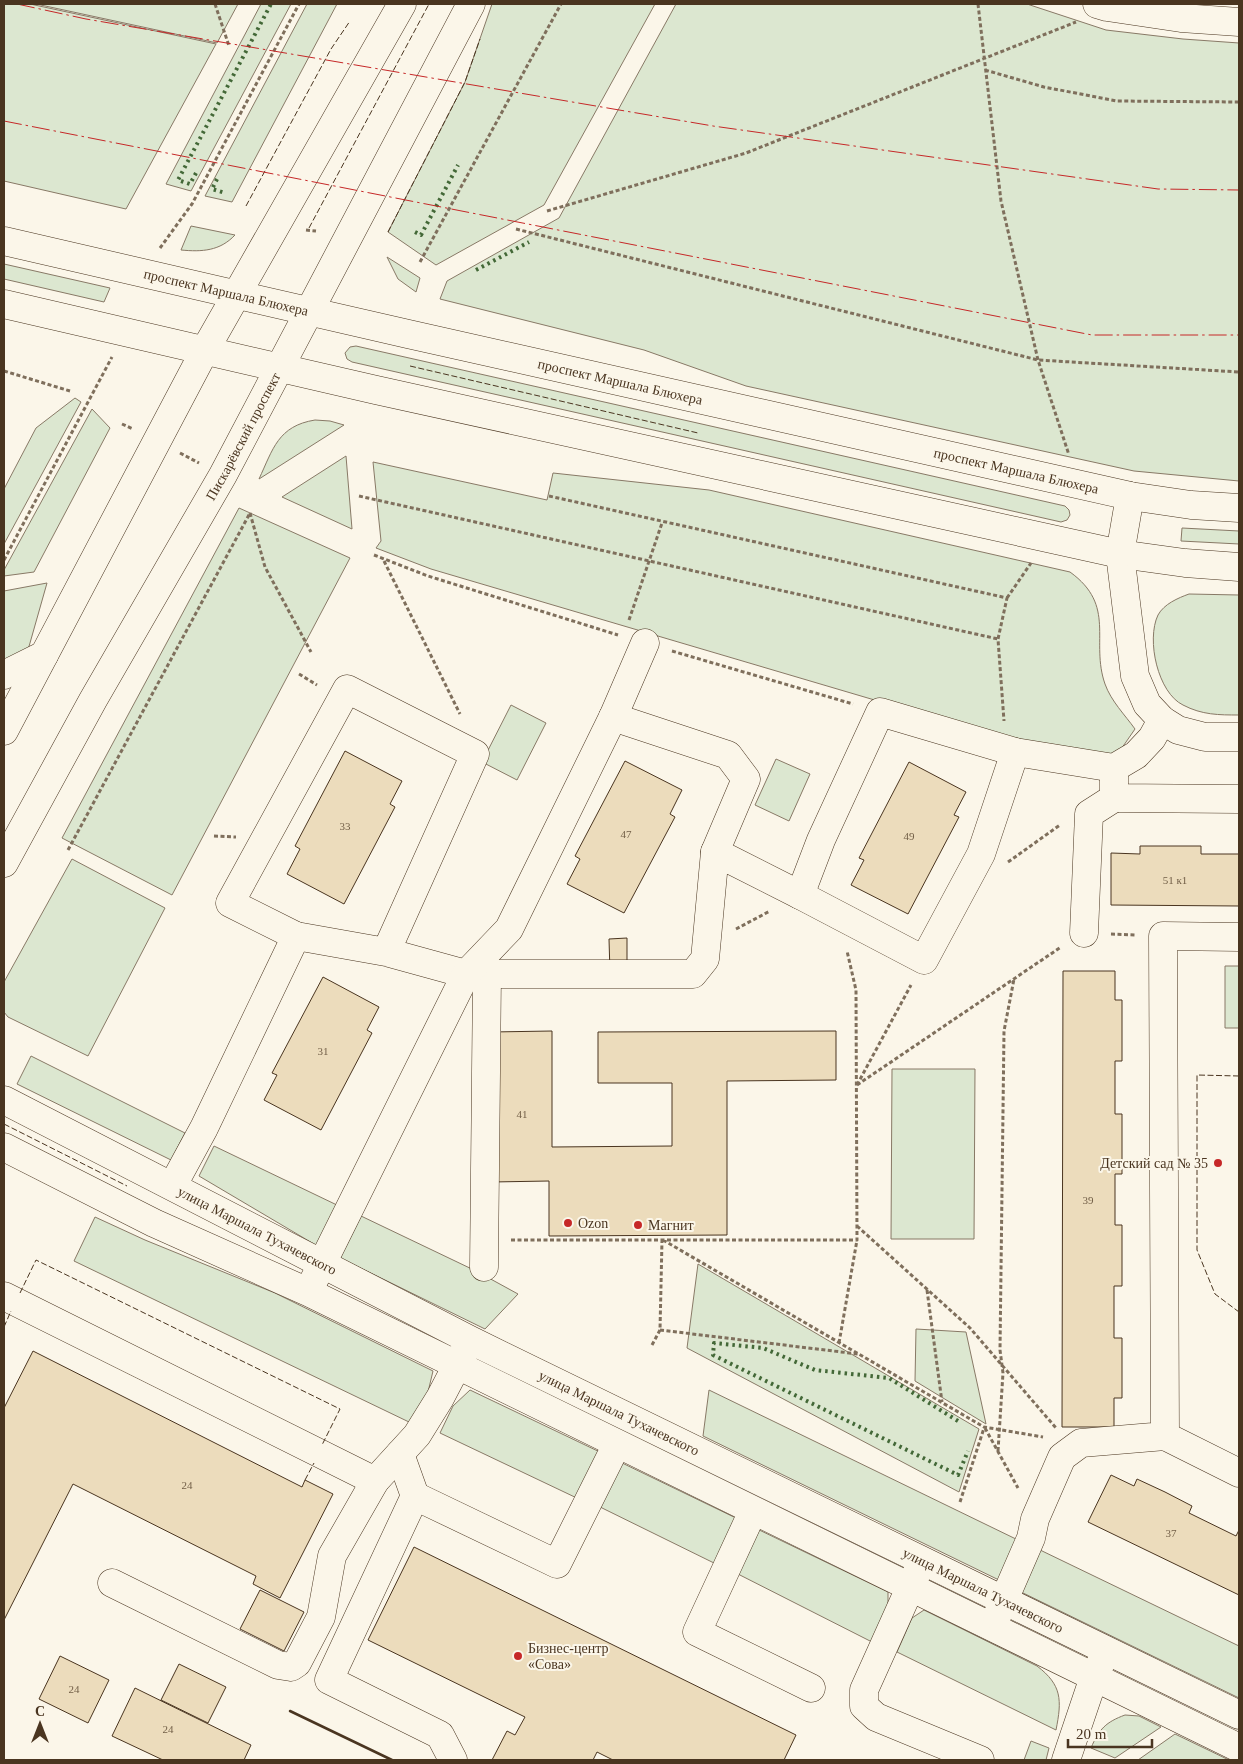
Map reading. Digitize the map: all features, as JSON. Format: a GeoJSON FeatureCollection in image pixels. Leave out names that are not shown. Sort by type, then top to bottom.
{"type":"FeatureCollection","features":[{"type":"Feature","properties":{"kind":"main road"},"geometry":{"type":"LineString","coordinates":[[4,731],[205,350],[402,4]]}},
{"type":"Feature","properties":{"kind":"main road","name":"Пискарёвский проспект"},"geometry":{"type":"LineString","coordinates":[[4,863],[93,700],[223,475],[278,367],[471,4]]}},
{"type":"Feature","properties":{"kind":"main road"},"geometry":{"type":"LineString","coordinates":[[1102,6],[1182,11],[1239,22]]}},
{"type":"Feature","properties":{"kind":"main road","name":"проспект Маршала Блюхера"},"geometry":{"type":"LineString","coordinates":[[4,241],[1079,485],[1130,496],[1191,505],[1239,508]]}},
{"type":"Feature","properties":{"kind":"main road"},"geometry":{"type":"LineString","coordinates":[[4,304],[278,367],[1120,554],[1185,563],[1239,567]]}},
{"type":"Feature","properties":{"kind":"main road"},"geometry":{"type":"LineString","coordinates":[[1130,496],[1120,554],[1135,676],[1147,704],[1162,720],[1178,730],[1205,737],[1239,737]]}},
{"type":"Feature","properties":{"kind":"main road"},"geometry":{"type":"LineString","coordinates":[[308,1292],[476,975],[509,929],[614,717],[634,640]]}},
{"type":"Feature","properties":{"kind":"main road"},"geometry":{"type":"LineString","coordinates":[[4,676],[44,655]]}},
{"type":"Feature","properties":{"kind":"main road"},"geometry":{"type":"LineString","coordinates":[[386,952],[476,754],[347,689],[230,903],[296,936],[386,952],[476,975],[693,974],[705,959],[715,852],[746,779],[728,755],[614,717]]}},
{"type":"Feature","properties":{"kind":"main road"},"geometry":{"type":"LineString","coordinates":[[800,895],[821,840],[880,712],[1011,751],[1114,768],[1136,755],[1152,738],[1162,720]]}},
{"type":"Feature","properties":{"kind":"main road"},"geometry":{"type":"LineString","coordinates":[[715,852],[924,960],[981,854],[1011,751]]}},
{"type":"Feature","properties":{"kind":"main road"},"geometry":{"type":"LineString","coordinates":[[1114,768],[1114,798]]}},
{"type":"Feature","properties":{"kind":"main road"},"geometry":{"type":"LineString","coordinates":[[1084,932],[1089,814],[1114,798],[1239,799]]}},
{"type":"Feature","properties":{"kind":"main road"},"geometry":{"type":"LineString","coordinates":[[173,1186],[204,1128],[296,936]]}},
{"type":"Feature","properties":{"kind":"main road"},"geometry":{"type":"LineString","coordinates":[[1166,1436],[1163,936],[1239,937]]}},
{"type":"Feature","properties":{"kind":"main road"},"geometry":{"type":"LineString","coordinates":[[476,975],[485,1240],[484,1266]]}},
{"type":"Feature","properties":{"kind":"main road","name":"улица Маршала Тухачевского"},"geometry":{"type":"LineString","coordinates":[[4,1100],[470,1340],[1239,1715]]}},
{"type":"Feature","properties":{"kind":"main road"},"geometry":{"type":"LineString","coordinates":[[4,1146],[154,1223],[308,1292],[1239,1748]]}},
{"type":"Feature","properties":{"kind":"main road"},"geometry":{"type":"LineString","coordinates":[[4,1296],[375,1481]]}},
{"type":"Feature","properties":{"kind":"main road"},"geometry":{"type":"LineString","coordinates":[[112,1583],[278,1665],[290,1667],[297,1664],[321,1617],[332,1556],[375,1481],[417,1435],[440,1398],[470,1340]]}},
{"type":"Feature","properties":{"kind":"main road"},"geometry":{"type":"LineString","coordinates":[[992,1627],[1031,1538],[1035,1519],[1062,1457],[1073,1442],[1166,1436],[1239,1474]]}},
{"type":"Feature","properties":{"kind":"main road"},"geometry":{"type":"LineString","coordinates":[[414,1496],[557,1564],[616,1444]]}},
{"type":"Feature","properties":{"kind":"main road"},"geometry":{"type":"LineString","coordinates":[[400,1454],[414,1496],[329,1680],[440,1735],[453,1760]]}},
{"type":"Feature","properties":{"kind":"main road"},"geometry":{"type":"LineString","coordinates":[[753,1511],[697,1632],[812,1688]]}},
{"type":"Feature","properties":{"kind":"main road"},"geometry":{"type":"LineString","coordinates":[[924,1560],[864,1690],[864,1706],[876,1717],[980,1760]]}},
{"type":"Feature","properties":{"kind":"main road"},"geometry":{"type":"LineString","coordinates":[[1066,1760],[1094,1678],[1107,1650]]}},
{"type":"Feature","properties":{"kind":"path"},"geometry":{"type":"LineString","coordinates":[[215,4],[229,46]]}},
{"type":"Feature","properties":{"kind":"path"},"geometry":{"type":"LineString","coordinates":[[161,246],[192,204],[299,4]]}},
{"type":"Feature","properties":{"kind":"path"},"geometry":{"type":"LineString","coordinates":[[420,262],[561,4]]}},
{"type":"Feature","properties":{"kind":"path"},"geometry":{"type":"LineString","coordinates":[[978,4],[984,70],[1001,201],[1038,360],[1079,485]]}},
{"type":"Feature","properties":{"kind":"path"},"geometry":{"type":"LineString","coordinates":[[547,211],[746,153],[1065,27],[1102,6]]}},
{"type":"Feature","properties":{"kind":"path"},"geometry":{"type":"LineString","coordinates":[[984,70],[1044,87],[1117,101],[1239,102]]}},
{"type":"Feature","properties":{"kind":"path"},"geometry":{"type":"LineString","coordinates":[[303,229],[316,231]]}},
{"type":"Feature","properties":{"kind":"path"},"geometry":{"type":"LineString","coordinates":[[516,229],[1038,360],[1239,372]]}},
{"type":"Feature","properties":{"kind":"path"},"geometry":{"type":"LineString","coordinates":[[4,371],[70,391]]}},
{"type":"Feature","properties":{"kind":"path"},"geometry":{"type":"LineString","coordinates":[[4,560],[105,373]]}},
{"type":"Feature","properties":{"kind":"path"},"geometry":{"type":"LineString","coordinates":[[122,424],[133,429]]}},
{"type":"Feature","properties":{"kind":"path"},"geometry":{"type":"LineString","coordinates":[[178,452],[202,464]]}},
{"type":"Feature","properties":{"kind":"path"},"geometry":{"type":"LineString","coordinates":[[359,496],[998,640]]}},
{"type":"Feature","properties":{"kind":"path"},"geometry":{"type":"LineString","coordinates":[[548,496],[1007,598]]}},
{"type":"Feature","properties":{"kind":"path"},"geometry":{"type":"LineString","coordinates":[[68,850],[250,513],[265,567],[311,652]]}},
{"type":"Feature","properties":{"kind":"path"},"geometry":{"type":"LineString","coordinates":[[634,640],[649,561],[662,522]]}},
{"type":"Feature","properties":{"kind":"path"},"geometry":{"type":"LineString","coordinates":[[1011,751],[998,640],[1007,598],[1048,538]]}},
{"type":"Feature","properties":{"kind":"path"},"geometry":{"type":"LineString","coordinates":[[374,555],[428,576],[634,640],[880,712]]}},
{"type":"Feature","properties":{"kind":"path"},"geometry":{"type":"LineString","coordinates":[[383,559],[467,729],[476,754]]}},
{"type":"Feature","properties":{"kind":"path"},"geometry":{"type":"LineString","coordinates":[[1004,865],[1075,814],[1089,814]]}},
{"type":"Feature","properties":{"kind":"path"},"geometry":{"type":"LineString","coordinates":[[706,944],[800,895]]}},
{"type":"Feature","properties":{"kind":"path"},"geometry":{"type":"LineString","coordinates":[[839,916],[856,990],[857,1226],[857,1240],[839,1343]]}},
{"type":"Feature","properties":{"kind":"path"},"geometry":{"type":"LineString","coordinates":[[856,1085],[1084,932],[1163,936]]}},
{"type":"Feature","properties":{"kind":"path"},"geometry":{"type":"LineString","coordinates":[[856,1085],[924,960]]}},
{"type":"Feature","properties":{"kind":"path"},"geometry":{"type":"LineString","coordinates":[[998,1452],[1004,1373],[1000,1350],[1004,1031],[1014,979]]}},
{"type":"Feature","properties":{"kind":"path"},"geometry":{"type":"LineString","coordinates":[[857,1226],[970,1328],[1073,1442]]}},
{"type":"Feature","properties":{"kind":"path"},"geometry":{"type":"LineString","coordinates":[[485,1240],[857,1240]]}},
{"type":"Feature","properties":{"kind":"path"},"geometry":{"type":"LineString","coordinates":[[652,1345],[660,1330],[662,1240]]}},
{"type":"Feature","properties":{"kind":"path"},"geometry":{"type":"LineString","coordinates":[[662,1240],[984,1427],[1073,1442]]}},
{"type":"Feature","properties":{"kind":"path"},"geometry":{"type":"LineString","coordinates":[[927,1289],[942,1403]]}},
{"type":"Feature","properties":{"kind":"path"},"geometry":{"type":"LineString","coordinates":[[660,1330],[859,1355]]}},
{"type":"Feature","properties":{"kind":"path"},"geometry":{"type":"LineString","coordinates":[[984,1427],[1035,1519]]}},
{"type":"Feature","properties":{"kind":"path"},"geometry":{"type":"LineString","coordinates":[[960,1502],[984,1427]]}},
{"type":"Feature","properties":{"kind":"green space"},"geometry":{"type":"Polygon","coordinates":[[[4,4],[30,4],[216,44],[126,209],[4,181],[4,4]]]}},
{"type":"Feature","properties":{"kind":"green space"},"geometry":{"type":"Polygon","coordinates":[[[36,4],[238,4],[217,43],[36,4]]]}},
{"type":"Feature","properties":{"kind":"green space"},"geometry":{"type":"Polygon","coordinates":[[[261,4],[291,4],[191,191],[166,184],[261,4]]]}},
{"type":"Feature","properties":{"kind":"green space"},"geometry":{"type":"Polygon","coordinates":[[[307,4],[337,4],[232,202],[205,196],[307,4]]]}},
{"type":"Feature","properties":{"kind":"green space"},"geometry":{"type":"Polygon","coordinates":[[[492,4],[655,4],[544,205],[436,265],[388,232],[465,82],[492,4]]]}},
{"type":"Feature","properties":{"kind":"green space"},"geometry":{"type":"Polygon","coordinates":[[[676,4],[1027,4],[1106,30],[1239,43],[1239,481],[1134,471],[746,386],[644,350],[440,299],[447,281],[559,218],[676,4]]]}},
{"type":"Feature","properties":{"kind":"green space"},"geometry":{"type":"Polygon","coordinates":[[[191,226],[235,235],[223,244],[210,249],[196,251],[181,250],[191,226]]]}},
{"type":"Feature","properties":{"kind":"green space"},"geometry":{"type":"Polygon","coordinates":[[[387,257],[420,278],[416,292],[398,279],[387,257]]]}},
{"type":"Feature","properties":{"kind":"green space"},"geometry":{"type":"Polygon","coordinates":[[[4,264],[110,288],[104,302],[4,279],[4,264]]]}},
{"type":"Feature","properties":{"kind":"green space"},"geometry":{"type":"Polygon","coordinates":[[[356,346],[1065,506],[1069,510],[1070,515],[1067,520],[1061,522],[352,362],[347,359],[345,353],[350,347],[356,346]]]}},
{"type":"Feature","properties":{"kind":"green space"},"geometry":{"type":"Polygon","coordinates":[[[75,398],[81,402],[4,544],[4,489],[36,428],[75,398]]]}},
{"type":"Feature","properties":{"kind":"green space"},"geometry":{"type":"Polygon","coordinates":[[[92,409],[110,428],[34,572],[4,576],[4,570],[92,409]]]}},
{"type":"Feature","properties":{"kind":"green space"},"geometry":{"type":"Polygon","coordinates":[[[315,420],[330,421],[344,425],[259,479],[278,440],[293,428],[315,420]]]}},
{"type":"Feature","properties":{"kind":"green space"},"geometry":{"type":"Polygon","coordinates":[[[346,456],[352,529],[282,497],[346,456]]]}},
{"type":"Feature","properties":{"kind":"green space"},"geometry":{"type":"Polygon","coordinates":[[[373,462],[547,500],[553,473],[709,490],[1070,572],[1084,585],[1093,598],[1098,611],[1100,625],[1101,668],[1105,684],[1114,702],[1135,729],[1117,755],[993,735],[431,569],[376,548],[381,541],[373,462]]]}},
{"type":"Feature","properties":{"kind":"green space"},"geometry":{"type":"Polygon","coordinates":[[[239,508],[350,558],[172,895],[62,838],[239,508]]]}},
{"type":"Feature","properties":{"kind":"green space"},"geometry":{"type":"Polygon","coordinates":[[[1182,528],[1239,531],[1239,544],[1181,541],[1182,528]]]}},
{"type":"Feature","properties":{"kind":"green space"},"geometry":{"type":"Polygon","coordinates":[[[47,583],[28,650],[4,666],[4,591],[47,583]]]}},
{"type":"Feature","properties":{"kind":"green space"},"geometry":{"type":"Polygon","coordinates":[[[1189,594],[1239,595],[1239,715],[1204,713],[1183,705],[1174,699],[1161,678],[1154,651],[1153,638],[1158,615],[1168,605],[1189,594]]]}},
{"type":"Feature","properties":{"kind":"green space"},"geometry":{"type":"Polygon","coordinates":[[[511,705],[546,723],[517,780],[482,762],[511,705]]]}},
{"type":"Feature","properties":{"kind":"green space"},"geometry":{"type":"Polygon","coordinates":[[[776,759],[810,774],[789,821],[755,805],[776,759]]]}},
{"type":"Feature","properties":{"kind":"green space"},"geometry":{"type":"Polygon","coordinates":[[[72,859],[165,908],[88,1056],[8,1017],[4,1012],[4,982],[72,859]]]}},
{"type":"Feature","properties":{"kind":"green space"},"geometry":{"type":"Polygon","coordinates":[[[1225,966],[1239,966],[1239,1028],[1225,1028],[1225,966]]]}},
{"type":"Feature","properties":{"kind":"green space"},"geometry":{"type":"Polygon","coordinates":[[[31,1056],[185,1133],[171,1160],[17,1084],[31,1056]]]}},
{"type":"Feature","properties":{"kind":"green space"},"geometry":{"type":"Polygon","coordinates":[[[892,1069],[975,1069],[974,1239],[891,1239],[892,1069]]]}},
{"type":"Feature","properties":{"kind":"green space"},"geometry":{"type":"Polygon","coordinates":[[[214,1146],[339,1206],[319,1247],[199,1176],[214,1146]]]}},
{"type":"Feature","properties":{"kind":"green space"},"geometry":{"type":"Polygon","coordinates":[[[361,1216],[476,1271],[518,1294],[485,1329],[340,1258],[361,1216]]]}},
{"type":"Feature","properties":{"kind":"green space"},"geometry":{"type":"Polygon","coordinates":[[[95,1217],[145,1240],[275,1293],[433,1371],[428,1392],[409,1422],[74,1261],[95,1217]]]}},
{"type":"Feature","properties":{"kind":"green space"},"geometry":{"type":"Polygon","coordinates":[[[698,1264],[979,1429],[959,1492],[687,1348],[698,1264]]]}},
{"type":"Feature","properties":{"kind":"green space"},"geometry":{"type":"Polygon","coordinates":[[[916,1329],[966,1332],[986,1424],[915,1381],[916,1329]]]}},
{"type":"Feature","properties":{"kind":"green space"},"geometry":{"type":"Polygon","coordinates":[[[470,1390],[604,1454],[581,1500],[440,1433],[453,1406],[470,1390]]]}},
{"type":"Feature","properties":{"kind":"green space"},"geometry":{"type":"Polygon","coordinates":[[[709,1390],[1020,1541],[1001,1581],[703,1436],[709,1390]]]}},
{"type":"Feature","properties":{"kind":"green space"},"geometry":{"type":"Polygon","coordinates":[[[618,1461],[738,1519],[716,1564],[596,1505],[618,1461]]]}},
{"type":"Feature","properties":{"kind":"green space"},"geometry":{"type":"Polygon","coordinates":[[[753,1527],[888,1592],[888,1607],[872,1642],[732,1571],[753,1527]]]}},
{"type":"Feature","properties":{"kind":"green space"},"geometry":{"type":"Polygon","coordinates":[[[1038,1549],[1239,1646],[1239,1698],[1019,1591],[1038,1549]]]}},
{"type":"Feature","properties":{"kind":"green space"},"geometry":{"type":"Polygon","coordinates":[[[924,1610],[1037,1666],[1045,1673],[1056,1687],[1058,1694],[1059,1710],[1056,1730],[897,1652],[912,1618],[924,1610]]]}},
{"type":"Feature","properties":{"kind":"green space"},"geometry":{"type":"Polygon","coordinates":[[[1125,1715],[1139,1716],[1161,1727],[1115,1758],[1091,1748],[1104,1727],[1113,1720],[1125,1715]]]}},
{"type":"Feature","properties":{"kind":"green space"},"geometry":{"type":"Polygon","coordinates":[[[1175,1734],[1229,1760],[1138,1760],[1175,1734]]]}},
{"type":"Feature","properties":{"kind":"green space"},"geometry":{"type":"Polygon","coordinates":[[[1031,1741],[1049,1748],[1046,1760],[1024,1760],[1031,1741]]]}},
{"type":"Feature","properties":{"kind":"building"},"geometry":{"type":"Polygon","coordinates":[[[345,751],[402,781],[390,804],[395,807],[344,904],[287,874],[300,849],[295,846],[345,751]]]}},
{"type":"Feature","properties":{"kind":"building"},"geometry":{"type":"Polygon","coordinates":[[[625,761],[682,790],[670,814],[675,817],[624,913],[567,884],[580,859],[575,856],[625,761]]]}},
{"type":"Feature","properties":{"kind":"building"},"geometry":{"type":"Polygon","coordinates":[[[909,762],[966,792],[954,815],[959,817],[908,914],[851,885],[864,860],[859,858],[909,762]]]}},
{"type":"Feature","properties":{"kind":"building"},"geometry":{"type":"Polygon","coordinates":[[[1140,846],[1201,846],[1201,854],[1239,854],[1239,906],[1111,905],[1111,853],[1140,854],[1140,846]]]}},
{"type":"Feature","properties":{"kind":"building"},"geometry":{"type":"Polygon","coordinates":[[[627,938],[627,973],[610,973],[609,939],[627,938]]]}},
{"type":"Feature","properties":{"kind":"building"},"geometry":{"type":"Polygon","coordinates":[[[1063,971],[1115,971],[1115,1000],[1122,1000],[1122,1061],[1115,1061],[1115,1114],[1122,1114],[1122,1174],[1115,1174],[1115,1225],[1122,1225],[1122,1286],[1114,1286],[1114,1338],[1122,1338],[1122,1398],[1114,1398],[1114,1427],[1062,1427],[1063,971]]]}},
{"type":"Feature","properties":{"kind":"building"},"geometry":{"type":"Polygon","coordinates":[[[323,977],[379,1007],[367,1030],[372,1033],[321,1130],[264,1100],[277,1075],[272,1073],[323,977]]]}},
{"type":"Feature","properties":{"kind":"building"},"geometry":{"type":"Polygon","coordinates":[[[552,1031],[552,1147],[672,1146],[672,1083],[598,1083],[598,1032],[836,1031],[836,1080],[727,1081],[727,1235],[549,1236],[549,1181],[492,1182],[491,1032],[552,1031]]]}},
{"type":"Feature","properties":{"kind":"building"},"geometry":{"type":"Polygon","coordinates":[[[33,1351],[302,1487],[305,1480],[333,1494],[280,1598],[253,1584],[256,1576],[73,1484],[4,1620],[4,1408],[33,1351]]]}},
{"type":"Feature","properties":{"kind":"building"},"geometry":{"type":"Polygon","coordinates":[[[1111,1475],[1134,1486],[1137,1479],[1165,1492],[1192,1506],[1189,1513],[1236,1536],[1239,1530],[1239,1595],[1088,1522],[1111,1475]]]}},
{"type":"Feature","properties":{"kind":"building","name":"Бизнес-центр «Сова»"},"geometry":{"type":"Polygon","coordinates":[[[414,1547],[796,1735],[784,1760],[613,1760],[597,1752],[593,1760],[492,1760],[507,1731],[515,1735],[525,1717],[368,1640],[414,1547]]]}},
{"type":"Feature","properties":{"kind":"building"},"geometry":{"type":"Polygon","coordinates":[[[260,1590],[304,1612],[284,1651],[240,1629],[260,1590]]]}},
{"type":"Feature","properties":{"kind":"building"},"geometry":{"type":"Polygon","coordinates":[[[60,1656],[109,1680],[88,1723],[39,1699],[60,1656]]]}},
{"type":"Feature","properties":{"kind":"building"},"geometry":{"type":"Polygon","coordinates":[[[179,1664],[226,1687],[208,1723],[161,1700],[179,1664]]]}},
{"type":"Feature","properties":{"kind":"building"},"geometry":{"type":"Polygon","coordinates":[[[135,1688],[251,1745],[244,1760],[163,1760],[112,1736],[135,1688]]]}},
{"type":"Feature","properties":{"kind":"hedge"},"geometry":{"type":"LineString","coordinates":[[196,173],[190,184],[178,180],[271,4]]}},
{"type":"Feature","properties":{"kind":"hedge"},"geometry":{"type":"LineString","coordinates":[[415,232],[421,235],[458,165]]}},
{"type":"Feature","properties":{"kind":"hedge"},"geometry":{"type":"LineString","coordinates":[[217,179],[212,189],[225,193]]}},
{"type":"Feature","properties":{"kind":"hedge"},"geometry":{"type":"LineString","coordinates":[[476,270],[529,242]]}},
{"type":"Feature","properties":{"kind":"hedge"},"geometry":{"type":"LineString","coordinates":[[958,1421],[889,1378],[815,1370],[763,1348],[714,1343],[713,1355],[958,1475],[968,1451]]}},
{"type":"Feature","properties":{"kind":"fence"},"geometry":{"type":"LineString","coordinates":[[309,228],[429,4]]}},
{"type":"Feature","properties":{"kind":"fence"},"geometry":{"type":"LineString","coordinates":[[246,206],[331,49],[350,21]]}},
{"type":"Feature","properties":{"kind":"fence"},"geometry":{"type":"LineString","coordinates":[[388,232],[465,82],[480,39]]}},
{"type":"Feature","properties":{"kind":"fence"},"geometry":{"type":"LineString","coordinates":[[410,366],[698,433]]}},
{"type":"Feature","properties":{"kind":"fence"},"geometry":{"type":"LineString","coordinates":[[1239,1076],[1197,1075],[1197,1250],[1215,1294],[1239,1312]]}},
{"type":"Feature","properties":{"kind":"fence"},"geometry":{"type":"LineString","coordinates":[[4,1124],[127,1186]]}},
{"type":"Feature","properties":{"kind":"fence"},"geometry":{"type":"LineString","coordinates":[[20,1293],[36,1260],[340,1409],[322,1445]]}},
{"type":"Feature","properties":{"kind":"fence"},"geometry":{"type":"LineString","coordinates":[[4,1327],[11,1311]]}},
{"type":"Feature","properties":{"kind":"fence"},"geometry":{"type":"LineString","coordinates":[[305,1480],[314,1463]]}},
{"type":"Feature","properties":{"kind":"wall"},"geometry":{"type":"LineString","coordinates":[[290,1711],[392,1760]]}},
{"type":"Feature","properties":{"kind":"power"},"geometry":{"type":"LineString","coordinates":[[17,4],[86,19],[713,126],[1158,189],[1239,190]]}},
{"type":"Feature","properties":{"kind":"power"},"geometry":{"type":"LineString","coordinates":[[4,121],[1092,335],[1239,335]]}},
{"type":"Feature","properties":{"kind":"place","name":"Детский сад № 35"},"geometry":{"type":"Point","coordinates":[1218,1163]}},
{"type":"Feature","properties":{"kind":"place","name":"Ozon"},"geometry":{"type":"Point","coordinates":[568,1223]}},
{"type":"Feature","properties":{"kind":"place","name":"Магнит"},"geometry":{"type":"Point","coordinates":[638,1225]}},
{"type":"Feature","properties":{"kind":"place","name":"Бизнес-центр «Сова»"},"geometry":{"type":"Point","coordinates":[518,1656]}}]}
